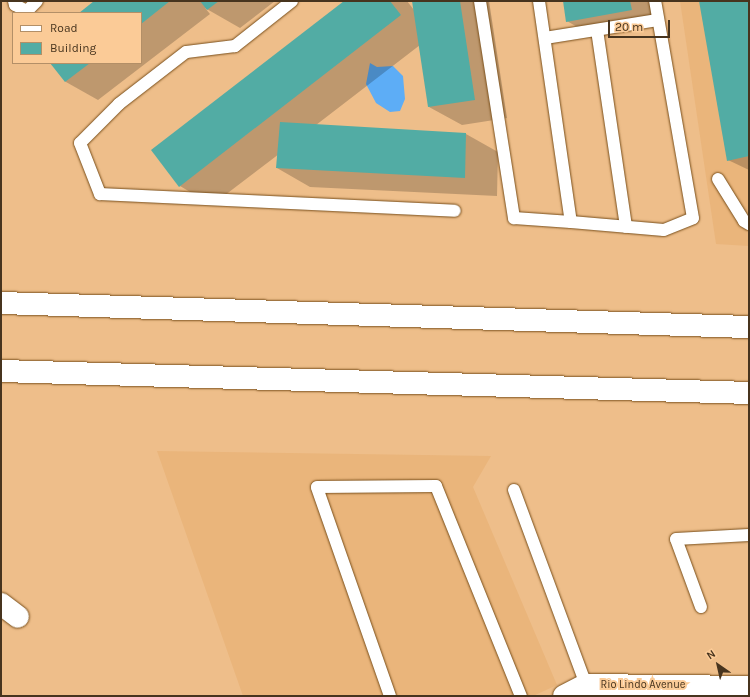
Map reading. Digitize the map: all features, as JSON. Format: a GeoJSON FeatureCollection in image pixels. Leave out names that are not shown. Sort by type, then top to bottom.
{"type":"FeatureCollection","features":[{"type":"Feature","properties":{"kind":"main road"},"geometry":{"type":"LineString","coordinates":[[10,303],[749,327]]}},
{"type":"Feature","properties":{"kind":"main road"},"geometry":{"type":"LineString","coordinates":[[1,371],[749,393]]}},
{"type":"Feature","properties":{"kind":"main road"},"geometry":{"type":"LineString","coordinates":[[1,604],[18,617]]}},
{"type":"Feature","properties":{"kind":"main road","name":"Rio Lindo Avenue"},"geometry":{"type":"LineString","coordinates":[[564,696],[586,685],[749,687]]}},
{"type":"Feature","properties":{"kind":"lane"},"geometry":{"type":"LineString","coordinates":[[14,1],[16,5],[26,11],[37,1]]}},
{"type":"Feature","properties":{"kind":"lane"},"geometry":{"type":"LineString","coordinates":[[292,1],[235,46],[186,52],[119,104],[80,143],[100,194],[455,211]]}},
{"type":"Feature","properties":{"kind":"lane"},"geometry":{"type":"LineString","coordinates":[[480,1],[514,218],[664,230],[693,218],[654,1]]}},
{"type":"Feature","properties":{"kind":"lane"},"geometry":{"type":"LineString","coordinates":[[539,1],[571,222]]}},
{"type":"Feature","properties":{"kind":"lane"},"geometry":{"type":"LineString","coordinates":[[545,38],[658,20]]}},
{"type":"Feature","properties":{"kind":"lane"},"geometry":{"type":"LineString","coordinates":[[597,30],[626,227]]}},
{"type":"Feature","properties":{"kind":"lane"},"geometry":{"type":"LineString","coordinates":[[718,179],[744,221],[749,224]]}},
{"type":"Feature","properties":{"kind":"lane"},"geometry":{"type":"LineString","coordinates":[[390,696],[316,487],[436,486],[521,696]]}},
{"type":"Feature","properties":{"kind":"lane"},"geometry":{"type":"LineString","coordinates":[[514,490],[586,685]]}},
{"type":"Feature","properties":{"kind":"lane"},"geometry":{"type":"LineString","coordinates":[[701,607],[676,539],[749,535]]}},
{"type":"Feature","properties":{"kind":"shaded area"},"geometry":{"type":"Polygon","coordinates":[[[680,1],[749,1],[749,246],[716,244],[680,1]]]}},
{"type":"Feature","properties":{"kind":"shaded area"},"geometry":{"type":"Polygon","coordinates":[[[157,451],[491,456],[473,487],[557,685],[533,696],[243,696],[157,451]]]}},
{"type":"Feature","properties":{"kind":"water"},"geometry":{"type":"Polygon","coordinates":[[[370,63],[377,67],[393,66],[403,76],[405,99],[400,111],[390,112],[376,103],[366,84],[370,63]]]}},
{"type":"Feature","properties":{"kind":"building"},"geometry":{"type":"Polygon","coordinates":[[[94,1],[170,1],[142,23],[142,12],[80,12],[94,1]]]}},
{"type":"Feature","properties":{"kind":"building"},"geometry":{"type":"Polygon","coordinates":[[[200,1],[219,1],[207,10],[200,1]]]}},
{"type":"Feature","properties":{"kind":"building"},"geometry":{"type":"Polygon","coordinates":[[[344,1],[390,1],[401,15],[179,187],[151,150],[344,1]]]}},
{"type":"Feature","properties":{"kind":"building"},"geometry":{"type":"Polygon","coordinates":[[[412,1],[460,1],[475,100],[428,107],[412,1]]]}},
{"type":"Feature","properties":{"kind":"building"},"geometry":{"type":"Polygon","coordinates":[[[563,1],[630,1],[632,10],[566,22],[563,1]]]}},
{"type":"Feature","properties":{"kind":"building"},"geometry":{"type":"Polygon","coordinates":[[[699,1],[749,1],[749,156],[727,161],[699,1]]]}},
{"type":"Feature","properties":{"kind":"building"},"geometry":{"type":"Polygon","coordinates":[[[51,64],[89,64],[65,82],[51,64]]]}},
{"type":"Feature","properties":{"kind":"building"},"geometry":{"type":"Polygon","coordinates":[[[280,122],[466,133],[465,178],[276,168],[280,122]]]}}]}
